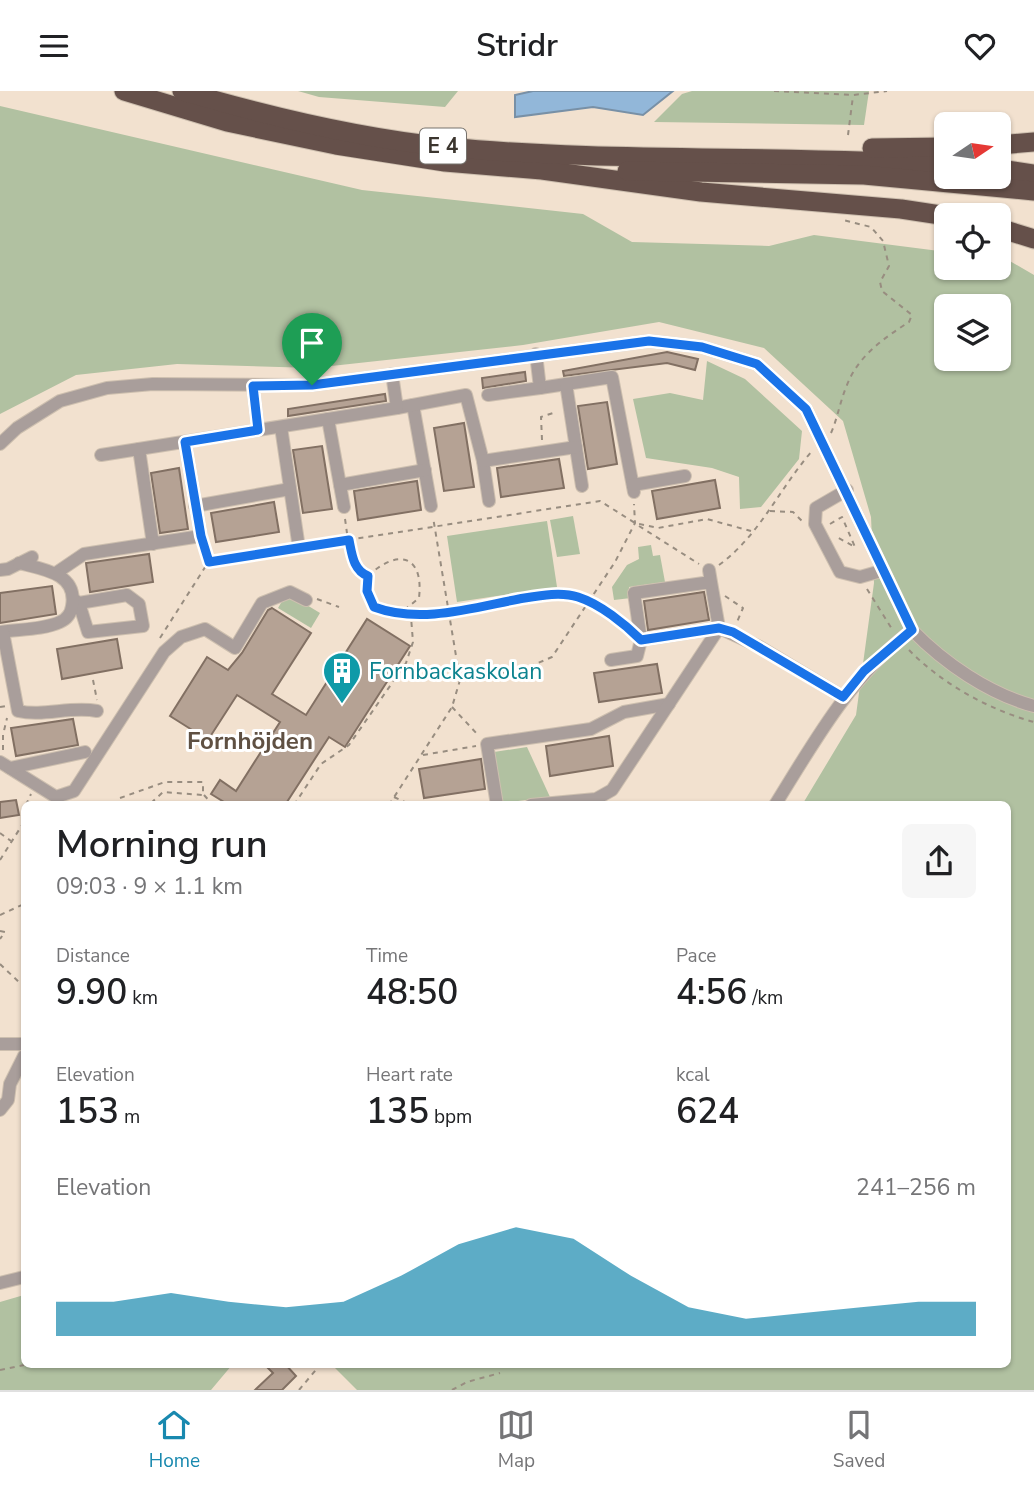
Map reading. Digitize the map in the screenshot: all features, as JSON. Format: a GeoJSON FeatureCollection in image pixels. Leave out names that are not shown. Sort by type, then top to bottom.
{"type":"FeatureCollection","features":[{"type":"Feature","properties":{"kind":"highway","name":"E 4"},"geometry":{"type":"LineString","coordinates":[[124,91],[227,122],[336,145],[444,162],[542,170],[863,175],[1034,191]]}},
{"type":"Feature","properties":{"kind":"highway","name":"E 4"},"geometry":{"type":"LineString","coordinates":[[182,91],[235,107],[340,130],[444,146],[541,153],[864,159],[934,164]]}},
{"type":"Feature","properties":{"kind":"highway"},"geometry":{"type":"LineString","coordinates":[[1012,144],[1034,142]]}},
{"type":"Feature","properties":{"kind":"highway"},"geometry":{"type":"LineString","coordinates":[[710,158],[865,148],[934,147]]}},
{"type":"Feature","properties":{"kind":"highway"},"geometry":{"type":"LineString","coordinates":[[542,170],[701,192],[934,214]]}},
{"type":"Feature","properties":{"kind":"highway"},"geometry":{"type":"LineString","coordinates":[[1012,171],[1034,174]]}},
{"type":"Feature","properties":{"kind":"highway"},"geometry":{"type":"LineString","coordinates":[[1011,232],[1034,239]]}},
{"type":"Feature","properties":{"kind":"street"},"geometry":{"type":"LineString","coordinates":[[0,444],[17,428],[60,401],[107,388],[153,384],[312,385],[649,341],[702,347],[757,364],[806,409],[847,490],[881,571],[912,630],[925,643],[996,692],[1034,706]]}},
{"type":"Feature","properties":{"kind":"street"},"geometry":{"type":"LineString","coordinates":[[536,354],[540,388]]}},
{"type":"Feature","properties":{"kind":"street"},"geometry":{"type":"LineString","coordinates":[[391,374],[397,408]]}},
{"type":"Feature","properties":{"kind":"street"},"geometry":{"type":"LineString","coordinates":[[488,395],[612,377],[634,488],[685,477]]}},
{"type":"Feature","properties":{"kind":"street"},"geometry":{"type":"LineString","coordinates":[[566,384],[582,486]]}},
{"type":"Feature","properties":{"kind":"street"},"geometry":{"type":"LineString","coordinates":[[253,386],[258,430]]}},
{"type":"Feature","properties":{"kind":"street"},"geometry":{"type":"LineString","coordinates":[[101,455],[466,395],[483,461],[489,501]]}},
{"type":"Feature","properties":{"kind":"street"},"geometry":{"type":"LineString","coordinates":[[413,405],[431,506]]}},
{"type":"Feature","properties":{"kind":"street"},"geometry":{"type":"LineString","coordinates":[[328,419],[344,507]]}},
{"type":"Feature","properties":{"kind":"street"},"geometry":{"type":"LineString","coordinates":[[281,427],[299,548]]}},
{"type":"Feature","properties":{"kind":"street"},"geometry":{"type":"LineString","coordinates":[[56,573],[84,554],[201,536],[185,442]]}},
{"type":"Feature","properties":{"kind":"street"},"geometry":{"type":"LineString","coordinates":[[483,461],[576,447]]}},
{"type":"Feature","properties":{"kind":"street"},"geometry":{"type":"LineString","coordinates":[[139,449],[153,544]]}},
{"type":"Feature","properties":{"kind":"street"},"geometry":{"type":"LineString","coordinates":[[340,485],[425,470]]}},
{"type":"Feature","properties":{"kind":"street"},"geometry":{"type":"LineString","coordinates":[[195,506],[290,489]]}},
{"type":"Feature","properties":{"kind":"street"},"geometry":{"type":"LineString","coordinates":[[847,490],[816,507],[814,514],[820,529],[840,572],[860,577],[881,571]]}},
{"type":"Feature","properties":{"kind":"street"},"geometry":{"type":"LineString","coordinates":[[0,570],[32,557]]}},
{"type":"Feature","properties":{"kind":"street"},"geometry":{"type":"LineString","coordinates":[[19,563],[56,573],[65,579],[88,632],[143,626],[139,604],[127,595],[76,601]]}},
{"type":"Feature","properties":{"kind":"street"},"geometry":{"type":"LineString","coordinates":[[597,801],[612,790],[627,771],[719,628],[710,581],[634,593],[641,640],[637,656],[611,660]]}},
{"type":"Feature","properties":{"kind":"street"},"geometry":{"type":"LineString","coordinates":[[4,765],[56,797],[75,789],[163,652],[181,637],[205,629],[235,648],[262,603],[290,592],[306,600]]}},
{"type":"Feature","properties":{"kind":"street"},"geometry":{"type":"LineString","coordinates":[[76,601],[68,616],[59,623],[1,632],[3,655],[14,705],[18,711],[29,714],[76,707],[97,711]]}},
{"type":"Feature","properties":{"kind":"street"},"geometry":{"type":"LineString","coordinates":[[641,640],[719,628],[733,632],[843,697]]}},
{"type":"Feature","properties":{"kind":"street"},"geometry":{"type":"LineString","coordinates":[[778,801],[843,697],[864,671],[912,630]]}},
{"type":"Feature","properties":{"kind":"street"},"geometry":{"type":"LineString","coordinates":[[496,801],[487,744],[591,729],[624,712],[668,704]]}},
{"type":"Feature","properties":{"kind":"street"},"geometry":{"type":"LineString","coordinates":[[4,765],[85,753]]}},
{"type":"Feature","properties":{"kind":"street"},"geometry":{"type":"LineString","coordinates":[[0,1044],[21,1044]]}},
{"type":"Feature","properties":{"kind":"street"},"geometry":{"type":"LineString","coordinates":[[4,1105],[9,1084],[21,1062]]}},
{"type":"Feature","properties":{"kind":"street"},"geometry":{"type":"LineString","coordinates":[[0,1283],[21,1278]]}},
{"type":"Feature","properties":{"kind":"path"},"geometry":{"type":"LineString","coordinates":[[774,91],[853,95],[887,91]]}},
{"type":"Feature","properties":{"kind":"path"},"geometry":{"type":"LineString","coordinates":[[848,135],[853,95]]}},
{"type":"Feature","properties":{"kind":"path"},"geometry":{"type":"LineString","coordinates":[[830,434],[858,363],[888,335],[909,322],[912,315],[883,291],[880,282],[889,266],[883,241],[871,227],[849,224],[836,216]]}},
{"type":"Feature","properties":{"kind":"path"},"geometry":{"type":"LineString","coordinates":[[543,452],[541,417],[570,410]]}},
{"type":"Feature","properties":{"kind":"path"},"geometry":{"type":"LineString","coordinates":[[710,581],[743,547],[751,531],[767,516],[790,476],[813,451]]}},
{"type":"Feature","properties":{"kind":"path"},"geometry":{"type":"LineString","coordinates":[[460,680],[524,669],[552,657],[589,603],[635,523],[634,488]]}},
{"type":"Feature","properties":{"kind":"path"},"geometry":{"type":"LineString","coordinates":[[160,639],[209,562],[600,502],[635,523],[743,608],[733,632]]}},
{"type":"Feature","properties":{"kind":"path"},"geometry":{"type":"LineString","coordinates":[[392,801],[452,707],[460,680],[431,506]]}},
{"type":"Feature","properties":{"kind":"path"},"geometry":{"type":"LineString","coordinates":[[344,507],[354,561],[360,573],[368,576]]}},
{"type":"Feature","properties":{"kind":"path"},"geometry":{"type":"LineString","coordinates":[[842,517],[855,547],[849,545],[820,529],[842,517]]}},
{"type":"Feature","properties":{"kind":"path"},"geometry":{"type":"LineString","coordinates":[[635,523],[658,528],[707,519],[751,531]]}},
{"type":"Feature","properties":{"kind":"path"},"geometry":{"type":"LineString","coordinates":[[201,536],[209,562]]}},
{"type":"Feature","properties":{"kind":"path"},"geometry":{"type":"LineString","coordinates":[[401,613],[419,598],[421,579],[417,566],[407,559],[391,560],[380,565],[368,576],[367,591],[374,607],[401,613],[411,615],[537,596],[577,597],[641,640]]}},
{"type":"Feature","properties":{"kind":"path"},"geometry":{"type":"LineString","coordinates":[[326,601],[339,607]]}},
{"type":"Feature","properties":{"kind":"path"},"geometry":{"type":"LineString","coordinates":[[297,801],[321,764],[349,745],[406,663],[413,642],[411,615]]}},
{"type":"Feature","properties":{"kind":"path"},"geometry":{"type":"LineString","coordinates":[[93,680],[97,711]]}},
{"type":"Feature","properties":{"kind":"path"},"geometry":{"type":"LineString","coordinates":[[4,765],[3,735],[14,705]]}},
{"type":"Feature","properties":{"kind":"path"},"geometry":{"type":"LineString","coordinates":[[452,707],[487,744]]}},
{"type":"Feature","properties":{"kind":"path"},"geometry":{"type":"LineString","coordinates":[[423,755],[487,744]]}},
{"type":"Feature","properties":{"kind":"path"},"geometry":{"type":"LineString","coordinates":[[120,798],[165,782],[203,782],[203,795]]}},
{"type":"Feature","properties":{"kind":"path"},"geometry":{"type":"LineString","coordinates":[[153,801],[163,792],[203,795],[209,801]]}},
{"type":"Feature","properties":{"kind":"path"},"geometry":{"type":"LineString","coordinates":[[28,801],[32,793]]}},
{"type":"Feature","properties":{"kind":"path"},"geometry":{"type":"LineString","coordinates":[[394,797],[402,801]]}},
{"type":"Feature","properties":{"kind":"path"},"geometry":{"type":"LineString","coordinates":[[0,860],[21,827]]}},
{"type":"Feature","properties":{"kind":"path"},"geometry":{"type":"LineString","coordinates":[[0,833],[12,841]]}},
{"type":"Feature","properties":{"kind":"path"},"geometry":{"type":"LineString","coordinates":[[0,915],[21,905]]}},
{"type":"Feature","properties":{"kind":"path"},"geometry":{"type":"LineString","coordinates":[[0,931],[5,932],[0,939]]}},
{"type":"Feature","properties":{"kind":"path"},"geometry":{"type":"LineString","coordinates":[[0,964],[21,984]]}},
{"type":"Feature","properties":{"kind":"path"},"geometry":{"type":"LineString","coordinates":[[0,1370],[21,1365]]}},
{"type":"Feature","properties":{"kind":"path"},"geometry":{"type":"LineString","coordinates":[[299,1390],[317,1368]]}},
{"type":"Feature","properties":{"kind":"path"},"geometry":{"type":"LineString","coordinates":[[452,1390],[467,1382],[500,1373]]}},
{"type":"Feature","properties":{"kind":"green space"},"geometry":{"type":"Polygon","coordinates":[[[298,91],[458,91],[445,107],[319,97],[298,91]]]}},
{"type":"Feature","properties":{"kind":"green space"},"geometry":{"type":"Polygon","coordinates":[[[692,91],[869,91],[864,125],[654,122],[682,94],[692,91]]]}},
{"type":"Feature","properties":{"kind":"green space"},"geometry":{"type":"Polygon","coordinates":[[[0,106],[362,190],[583,214],[632,242],[769,246],[814,235],[934,250],[934,280],[1011,280],[1011,262],[1034,275],[1034,1390],[357,1390],[335,1368],[1011,1368],[1011,801],[804,801],[856,715],[874,583],[871,517],[843,421],[764,348],[659,322],[523,345],[313,368],[177,364],[76,375],[0,414],[0,106]]]}},
{"type":"Feature","properties":{"kind":"green space"},"geometry":{"type":"Polygon","coordinates":[[[707,361],[745,379],[802,431],[799,459],[761,507],[740,509],[739,477],[712,468],[646,458],[633,399],[670,393],[703,400],[707,361]]]}},
{"type":"Feature","properties":{"kind":"green space"},"geometry":{"type":"Polygon","coordinates":[[[573,516],[580,554],[557,557],[550,520],[573,516]]]}},
{"type":"Feature","properties":{"kind":"green space"},"geometry":{"type":"Polygon","coordinates":[[[547,521],[557,587],[457,602],[447,536],[547,521]]]}},
{"type":"Feature","properties":{"kind":"green space"},"geometry":{"type":"Polygon","coordinates":[[[651,545],[653,556],[660,555],[665,582],[629,587],[631,598],[614,600],[612,587],[627,565],[639,559],[638,547],[651,545]]]}},
{"type":"Feature","properties":{"kind":"green space"},"geometry":{"type":"Polygon","coordinates":[[[287,593],[320,613],[311,628],[278,608],[287,593]]]}},
{"type":"Feature","properties":{"kind":"green space"},"geometry":{"type":"Polygon","coordinates":[[[527,747],[550,797],[503,801],[494,752],[527,747]]]}},
{"type":"Feature","properties":{"kind":"green space"},"geometry":{"type":"Polygon","coordinates":[[[21,1296],[21,1368],[229,1368],[211,1390],[0,1390],[0,1302],[21,1296]]]}},
{"type":"Feature","properties":{"kind":"water"},"geometry":{"type":"Polygon","coordinates":[[[533,91],[673,91],[643,115],[593,107],[515,117],[515,95],[533,91]]]}},
{"type":"Feature","properties":{"kind":"building"},"geometry":{"type":"Polygon","coordinates":[[[667,352],[698,359],[695,370],[667,363],[564,376],[563,371],[667,352]]]}},
{"type":"Feature","properties":{"kind":"building"},"geometry":{"type":"Polygon","coordinates":[[[525,372],[526,381],[483,388],[482,378],[525,372]]]}},
{"type":"Feature","properties":{"kind":"building"},"geometry":{"type":"Polygon","coordinates":[[[385,394],[386,401],[288,416],[288,409],[385,394]]]}},
{"type":"Feature","properties":{"kind":"building"},"geometry":{"type":"Polygon","coordinates":[[[607,402],[617,464],[588,469],[578,406],[607,402]]]}},
{"type":"Feature","properties":{"kind":"building"},"geometry":{"type":"Polygon","coordinates":[[[464,423],[474,487],[444,491],[434,428],[464,423]]]}},
{"type":"Feature","properties":{"kind":"building"},"geometry":{"type":"Polygon","coordinates":[[[322,446],[332,509],[303,513],[293,450],[322,446]]]}},
{"type":"Feature","properties":{"kind":"building"},"geometry":{"type":"Polygon","coordinates":[[[559,459],[564,488],[501,497],[497,468],[559,459]]]}},
{"type":"Feature","properties":{"kind":"building"},"geometry":{"type":"Polygon","coordinates":[[[179,468],[188,529],[160,533],[151,473],[179,468]]]}},
{"type":"Feature","properties":{"kind":"building"},"geometry":{"type":"Polygon","coordinates":[[[715,480],[720,508],[657,519],[652,491],[715,480]]]}},
{"type":"Feature","properties":{"kind":"building"},"geometry":{"type":"Polygon","coordinates":[[[417,481],[421,510],[358,520],[354,491],[417,481]]]}},
{"type":"Feature","properties":{"kind":"building"},"geometry":{"type":"Polygon","coordinates":[[[274,502],[279,532],[216,542],[211,513],[274,502]]]}},
{"type":"Feature","properties":{"kind":"building"},"geometry":{"type":"Polygon","coordinates":[[[149,554],[153,582],[90,592],[86,563],[149,554]]]}},
{"type":"Feature","properties":{"kind":"building"},"geometry":{"type":"Polygon","coordinates":[[[52,586],[56,614],[0,623],[0,593],[52,586]]]}},
{"type":"Feature","properties":{"kind":"building"},"geometry":{"type":"Polygon","coordinates":[[[704,592],[709,620],[648,630],[644,601],[704,592]]]}},
{"type":"Feature","properties":{"kind":"building","name":"Fornbackaskolan"},"geometry":{"type":"Polygon","coordinates":[[[272,608],[311,633],[272,694],[306,715],[367,619],[410,646],[345,747],[329,737],[288,801],[222,801],[211,794],[220,780],[236,791],[280,722],[237,695],[208,740],[170,716],[207,657],[228,670],[242,653],[268,610],[272,608]]]}},
{"type":"Feature","properties":{"kind":"building"},"geometry":{"type":"Polygon","coordinates":[[[117,639],[122,668],[62,679],[57,649],[117,639]]]}},
{"type":"Feature","properties":{"kind":"building"},"geometry":{"type":"Polygon","coordinates":[[[657,664],[662,693],[599,702],[594,673],[657,664]]]}},
{"type":"Feature","properties":{"kind":"building"},"geometry":{"type":"Polygon","coordinates":[[[73,719],[78,745],[16,756],[11,728],[73,719]]]}},
{"type":"Feature","properties":{"kind":"building"},"geometry":{"type":"Polygon","coordinates":[[[609,736],[613,766],[550,776],[546,746],[609,736]]]}},
{"type":"Feature","properties":{"kind":"building"},"geometry":{"type":"Polygon","coordinates":[[[481,759],[485,789],[424,798],[419,769],[481,759]]]}},
{"type":"Feature","properties":{"kind":"building"},"geometry":{"type":"Polygon","coordinates":[[[16,800],[19,815],[0,818],[0,802],[16,800]]]}},
{"type":"Feature","properties":{"kind":"building"},"geometry":{"type":"Polygon","coordinates":[[[268,1368],[289,1368],[296,1376],[282,1390],[255,1390],[273,1373],[268,1368]]]}},
{"type":"Feature","properties":{"kind":"place","name":"Fornbackaskolan"},"geometry":{"type":"Point","coordinates":[342,705]}},
{"type":"Feature","properties":{"kind":"district","name":"Fornhöjden"},"geometry":{"type":"Point","coordinates":[250,741]}},
{"type":"Feature","properties":{"kind":"route"},"geometry":{"type":"LineString","coordinates":[[649,341],[702,347],[757,364],[806,409],[912,630],[864,671],[843,697],[733,632],[719,628],[641,640],[632,630],[577,597],[537,596],[427,615],[386,611],[374,607],[367,591],[368,576],[360,573],[349,540],[209,562],[195,506],[185,442],[258,430],[253,386],[312,385],[649,341]]}}]}
